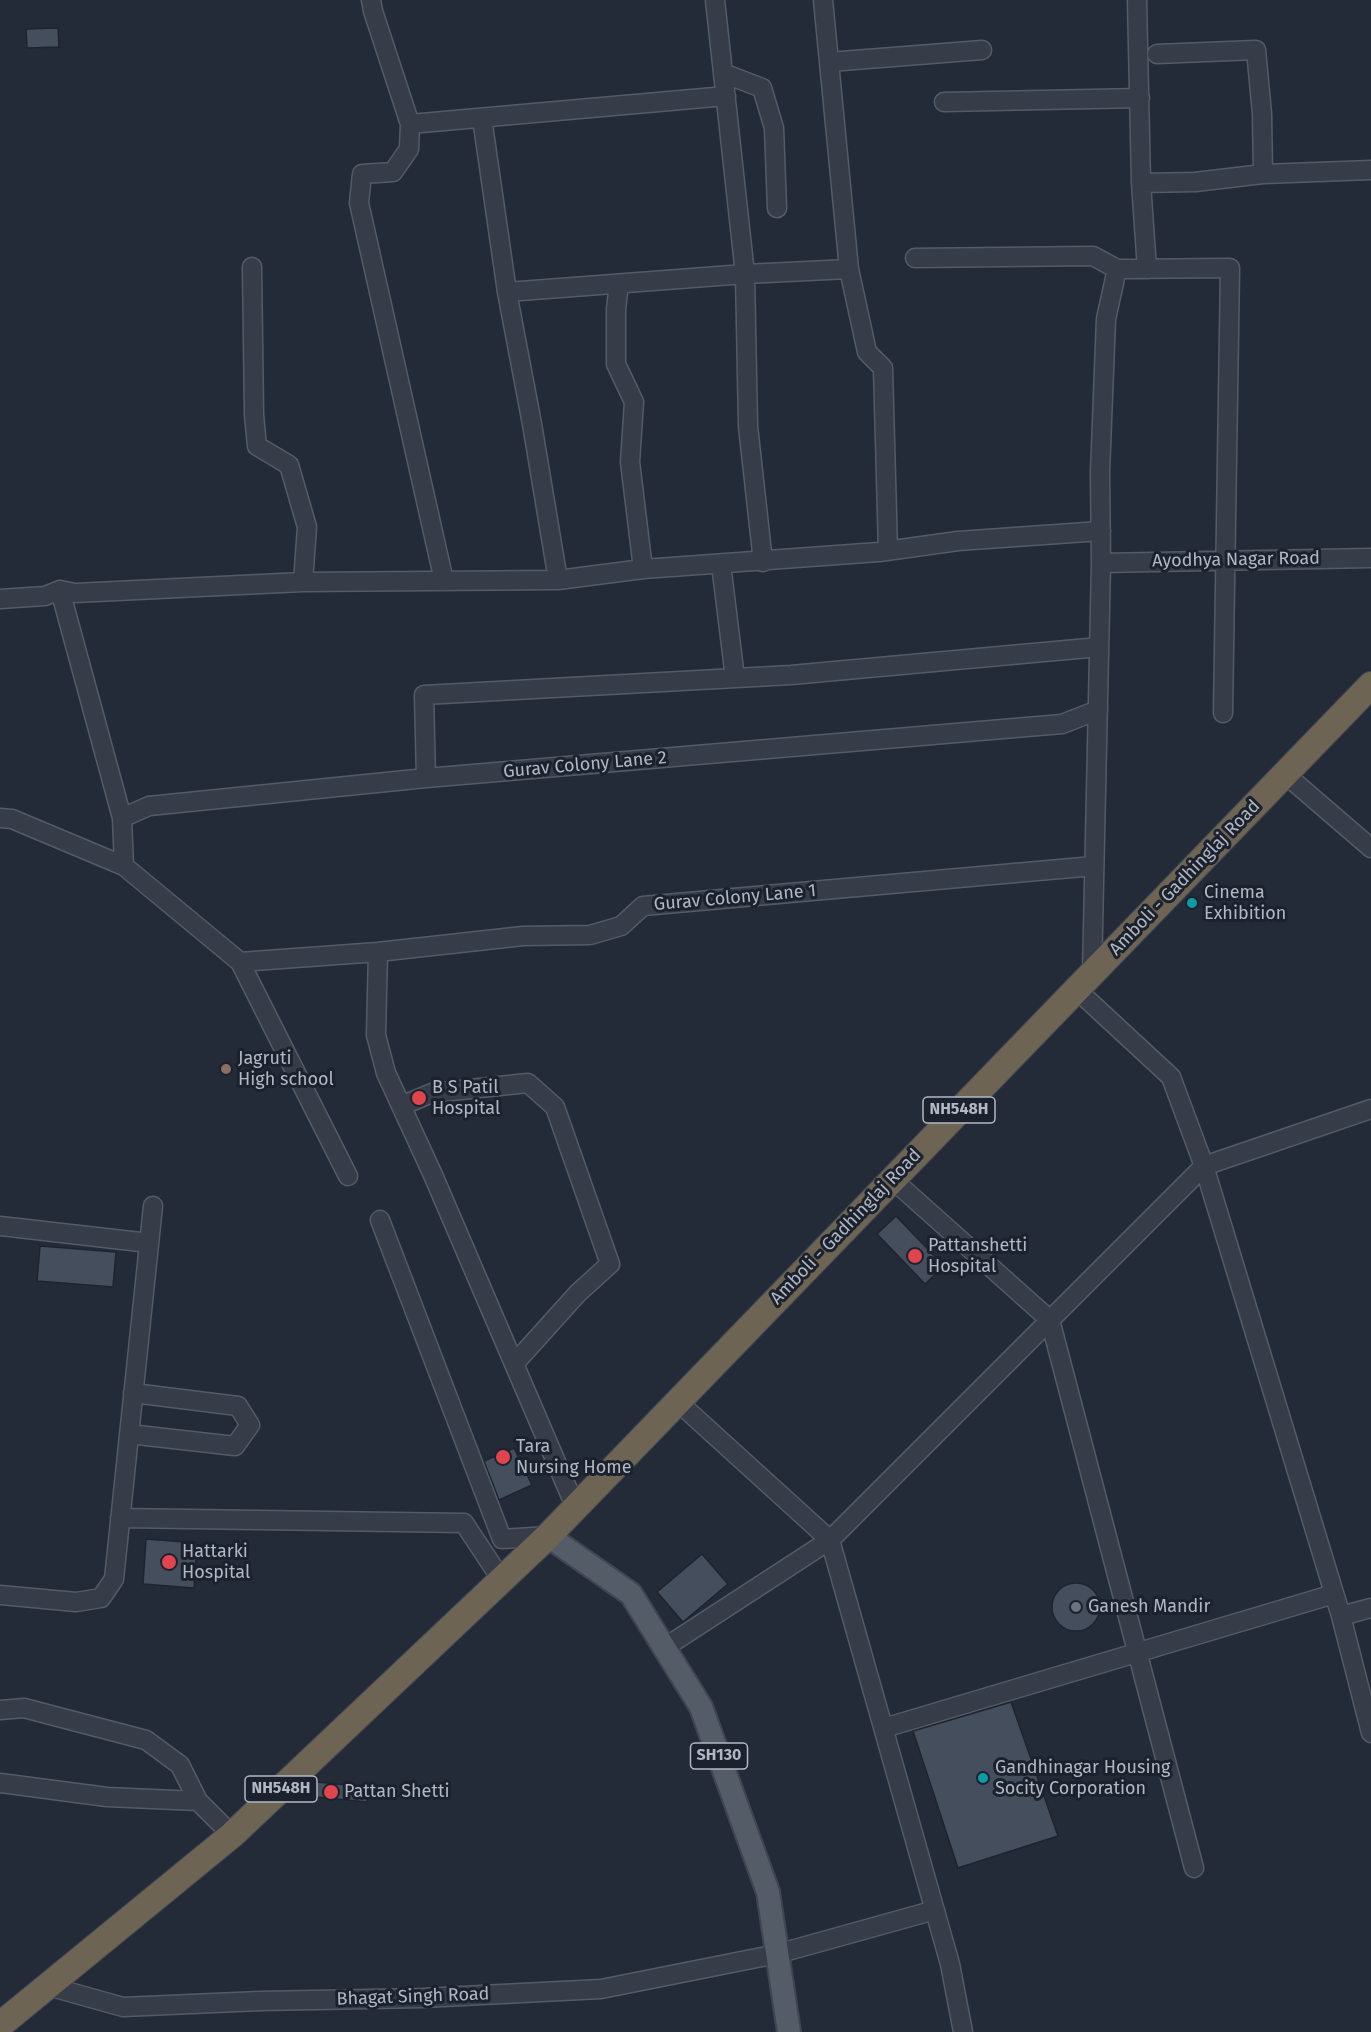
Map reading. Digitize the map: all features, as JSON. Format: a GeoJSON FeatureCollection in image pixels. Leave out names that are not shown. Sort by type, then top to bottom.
{"type":"FeatureCollection","features":[{"type":"Feature","properties":{"kind":"highway","name":"Amboli - Gadhinglaj Road"},"geometry":{"type":"LineString","coordinates":[[548,1536],[1371,685]]}},
{"type":"Feature","properties":{"kind":"highway","name":"NH548H"},"geometry":{"type":"LineString","coordinates":[[0,2025],[232,1835],[548,1536]]}},
{"type":"Feature","properties":{"kind":"main road","name":"SH130"},"geometry":{"type":"LineString","coordinates":[[548,1536],[631,1594],[701,1707],[768,1892],[789,2032]]}},
{"type":"Feature","properties":{"kind":"street"},"geometry":{"type":"LineString","coordinates":[[371,0],[410,124],[409,149],[393,172],[362,174],[359,203],[444,581]]}},
{"type":"Feature","properties":{"kind":"street"},"geometry":{"type":"LineString","coordinates":[[715,0],[745,274],[748,426],[763,562]]}},
{"type":"Feature","properties":{"kind":"street"},"geometry":{"type":"LineString","coordinates":[[823,0],[849,269],[867,352],[883,368],[888,550]]}},
{"type":"Feature","properties":{"kind":"street"},"geometry":{"type":"LineString","coordinates":[[1137,0],[1141,183],[1147,269]]}},
{"type":"Feature","properties":{"kind":"street"},"geometry":{"type":"LineString","coordinates":[[829,62],[982,50]]}},
{"type":"Feature","properties":{"kind":"street"},"geometry":{"type":"LineString","coordinates":[[1157,54],[1256,50],[1262,114],[1263,174]]}},
{"type":"Feature","properties":{"kind":"street"},"geometry":{"type":"LineString","coordinates":[[723,73],[762,88],[774,128],[777,208]]}},
{"type":"Feature","properties":{"kind":"street"},"geometry":{"type":"LineString","coordinates":[[410,124],[726,96]]}},
{"type":"Feature","properties":{"kind":"street"},"geometry":{"type":"LineString","coordinates":[[944,102],[1140,98]]}},
{"type":"Feature","properties":{"kind":"street"},"geometry":{"type":"LineString","coordinates":[[482,118],[507,292],[558,580]]}},
{"type":"Feature","properties":{"kind":"street"},"geometry":{"type":"LineString","coordinates":[[1141,183],[1195,182],[1263,174],[1371,170]]}},
{"type":"Feature","properties":{"kind":"street"},"geometry":{"type":"LineString","coordinates":[[915,258],[1094,256],[1117,269],[1230,268],[1223,713]]}},
{"type":"Feature","properties":{"kind":"street"},"geometry":{"type":"LineString","coordinates":[[252,267],[254,415],[257,446],[289,465],[307,527],[303,582]]}},
{"type":"Feature","properties":{"kind":"street"},"geometry":{"type":"LineString","coordinates":[[507,292],[745,274],[849,269]]}},
{"type":"Feature","properties":{"kind":"street"},"geometry":{"type":"LineString","coordinates":[[1117,269],[1106,320],[1100,472],[1101,563],[1094,867],[1084,982],[1171,1077],[1204,1166],[1341,1616],[1371,1733]]}},
{"type":"Feature","properties":{"kind":"street"},"geometry":{"type":"LineString","coordinates":[[619,284],[616,309],[616,364],[634,402],[630,462],[643,569]]}},
{"type":"Feature","properties":{"kind":"street"},"geometry":{"type":"LineString","coordinates":[[0,599],[45,596],[60,590],[75,593],[303,582],[558,580],[643,569],[763,562],[958,541],[1101,531]]}},
{"type":"Feature","properties":{"kind":"street","name":"Ayodhya Nagar Road"},"geometry":{"type":"LineString","coordinates":[[1101,563],[1371,558]]}},
{"type":"Feature","properties":{"kind":"street"},"geometry":{"type":"LineString","coordinates":[[721,564],[735,678]]}},
{"type":"Feature","properties":{"kind":"street"},"geometry":{"type":"LineString","coordinates":[[60,590],[122,818],[124,866]]}},
{"type":"Feature","properties":{"kind":"street"},"geometry":{"type":"LineString","coordinates":[[426,778],[424,695],[735,678],[1099,647]]}},
{"type":"Feature","properties":{"kind":"street","name":"Gurav Colony Lane 2"},"geometry":{"type":"LineString","coordinates":[[122,818],[149,806],[426,778],[1062,724],[1098,710]]}},
{"type":"Feature","properties":{"kind":"street"},"geometry":{"type":"LineString","coordinates":[[1286,774],[1371,848]]}},
{"type":"Feature","properties":{"kind":"street"},"geometry":{"type":"LineString","coordinates":[[0,818],[12,819],[124,866],[240,962],[348,1176]]}},
{"type":"Feature","properties":{"kind":"street","name":"Gurav Colony Lane 1"},"geometry":{"type":"LineString","coordinates":[[240,962],[378,952],[523,936],[590,935],[621,926],[643,906],[1094,867]]}},
{"type":"Feature","properties":{"kind":"street"},"geometry":{"type":"LineString","coordinates":[[378,952],[376,1035],[386,1073],[575,1506]]}},
{"type":"Feature","properties":{"kind":"street"},"geometry":{"type":"LineString","coordinates":[[401,1106],[432,1093],[528,1083],[555,1107],[610,1264],[578,1293],[514,1364]]}},
{"type":"Feature","properties":{"kind":"street"},"geometry":{"type":"LineString","coordinates":[[664,1648],[830,1540],[1204,1166],[1371,1109]]}},
{"type":"Feature","properties":{"kind":"street"},"geometry":{"type":"LineString","coordinates":[[892,1179],[1050,1320],[1194,1868]]}},
{"type":"Feature","properties":{"kind":"street"},"geometry":{"type":"LineString","coordinates":[[0,1595],[76,1602],[101,1598],[114,1579],[153,1206]]}},
{"type":"Feature","properties":{"kind":"street"},"geometry":{"type":"LineString","coordinates":[[380,1220],[502,1539],[548,1536]]}},
{"type":"Feature","properties":{"kind":"street"},"geometry":{"type":"LineString","coordinates":[[0,1226],[149,1244]]}},
{"type":"Feature","properties":{"kind":"street"},"geometry":{"type":"LineString","coordinates":[[129,1434],[235,1446],[250,1425],[238,1406],[133,1393]]}},
{"type":"Feature","properties":{"kind":"street"},"geometry":{"type":"LineString","coordinates":[[677,1401],[830,1540],[950,1964],[963,2032]]}},
{"type":"Feature","properties":{"kind":"street"},"geometry":{"type":"LineString","coordinates":[[120,1518],[464,1522],[501,1579]]}},
{"type":"Feature","properties":{"kind":"street"},"geometry":{"type":"LineString","coordinates":[[884,1728],[1334,1594]]}},
{"type":"Feature","properties":{"kind":"street"},"geometry":{"type":"LineString","coordinates":[[1341,1616],[1371,1608]]}},
{"type":"Feature","properties":{"kind":"street"},"geometry":{"type":"LineString","coordinates":[[0,1710],[24,1708],[146,1740],[180,1766],[198,1801],[232,1835]]}},
{"type":"Feature","properties":{"kind":"street"},"geometry":{"type":"LineString","coordinates":[[0,1783],[107,1797],[198,1801]]}},
{"type":"Feature","properties":{"kind":"street","name":"Bhagat Singh Road"},"geometry":{"type":"LineString","coordinates":[[48,1986],[123,2007],[260,2001],[423,1998],[601,1989],[777,1954],[935,1910]]}},
{"type":"Feature","properties":{"kind":"building"},"geometry":{"type":"Polygon","coordinates":[[[58,28],[59,47],[27,48],[26,29],[58,28]]]}},
{"type":"Feature","properties":{"kind":"building"},"geometry":{"type":"Polygon","coordinates":[[[896,1216],[944,1266],[925,1284],[877,1234],[896,1216]]]}},
{"type":"Feature","properties":{"kind":"building"},"geometry":{"type":"Polygon","coordinates":[[[40,1246],[116,1252],[113,1287],[37,1281],[40,1246]]]}},
{"type":"Feature","properties":{"kind":"building"},"geometry":{"type":"Polygon","coordinates":[[[514,1448],[532,1485],[499,1500],[484,1461],[514,1448]]]}},
{"type":"Feature","properties":{"kind":"building"},"geometry":{"type":"Polygon","coordinates":[[[146,1539],[197,1543],[194,1588],[143,1584],[146,1539]]]}},
{"type":"Feature","properties":{"kind":"building"},"geometry":{"type":"Polygon","coordinates":[[[702,1554],[728,1584],[683,1622],[657,1592],[702,1554]]]}},
{"type":"Feature","properties":{"kind":"building","name":"Ganesh Mandir"},"geometry":{"type":"Polygon","coordinates":[[[1071,1583],[1081,1583],[1093,1590],[1100,1602],[1100,1612],[1093,1624],[1081,1631],[1071,1631],[1056,1620],[1052,1612],[1052,1602],[1063,1587],[1071,1583]]]}},
{"type":"Feature","properties":{"kind":"building","name":"Gandhinagar Housing Socity Corporation"},"geometry":{"type":"Polygon","coordinates":[[[1011,1702],[1058,1836],[958,1868],[913,1731],[1011,1702]]]}},
{"type":"Feature","properties":{"kind":"building"},"geometry":{"type":"Polygon","coordinates":[[[317,1782],[368,1787],[367,1802],[316,1797],[317,1782]]]}},
{"type":"Feature","properties":{"kind":"place","name":"Cinema Exhibition"},"geometry":{"type":"Point","coordinates":[1192,903]}},
{"type":"Feature","properties":{"kind":"place","name":"Jagruti High school"},"geometry":{"type":"Point","coordinates":[226,1069]}},
{"type":"Feature","properties":{"kind":"place","name":"B S Patil Hospital"},"geometry":{"type":"Point","coordinates":[419,1098]}},
{"type":"Feature","properties":{"kind":"place","name":"Pattanshetti Hospital"},"geometry":{"type":"Point","coordinates":[915,1256]}},
{"type":"Feature","properties":{"kind":"place","name":"Tara Nursing Home"},"geometry":{"type":"Point","coordinates":[503,1457]}},
{"type":"Feature","properties":{"kind":"place","name":"Hattarki Hospital"},"geometry":{"type":"Point","coordinates":[169,1562]}},
{"type":"Feature","properties":{"kind":"place","name":"Ganesh Mandir"},"geometry":{"type":"Point","coordinates":[1076,1607]}},
{"type":"Feature","properties":{"kind":"place","name":"Gandhinagar Housing Socity Corporation"},"geometry":{"type":"Point","coordinates":[983,1778]}},
{"type":"Feature","properties":{"kind":"place","name":"Pattan Shetti"},"geometry":{"type":"Point","coordinates":[331,1792]}}]}
